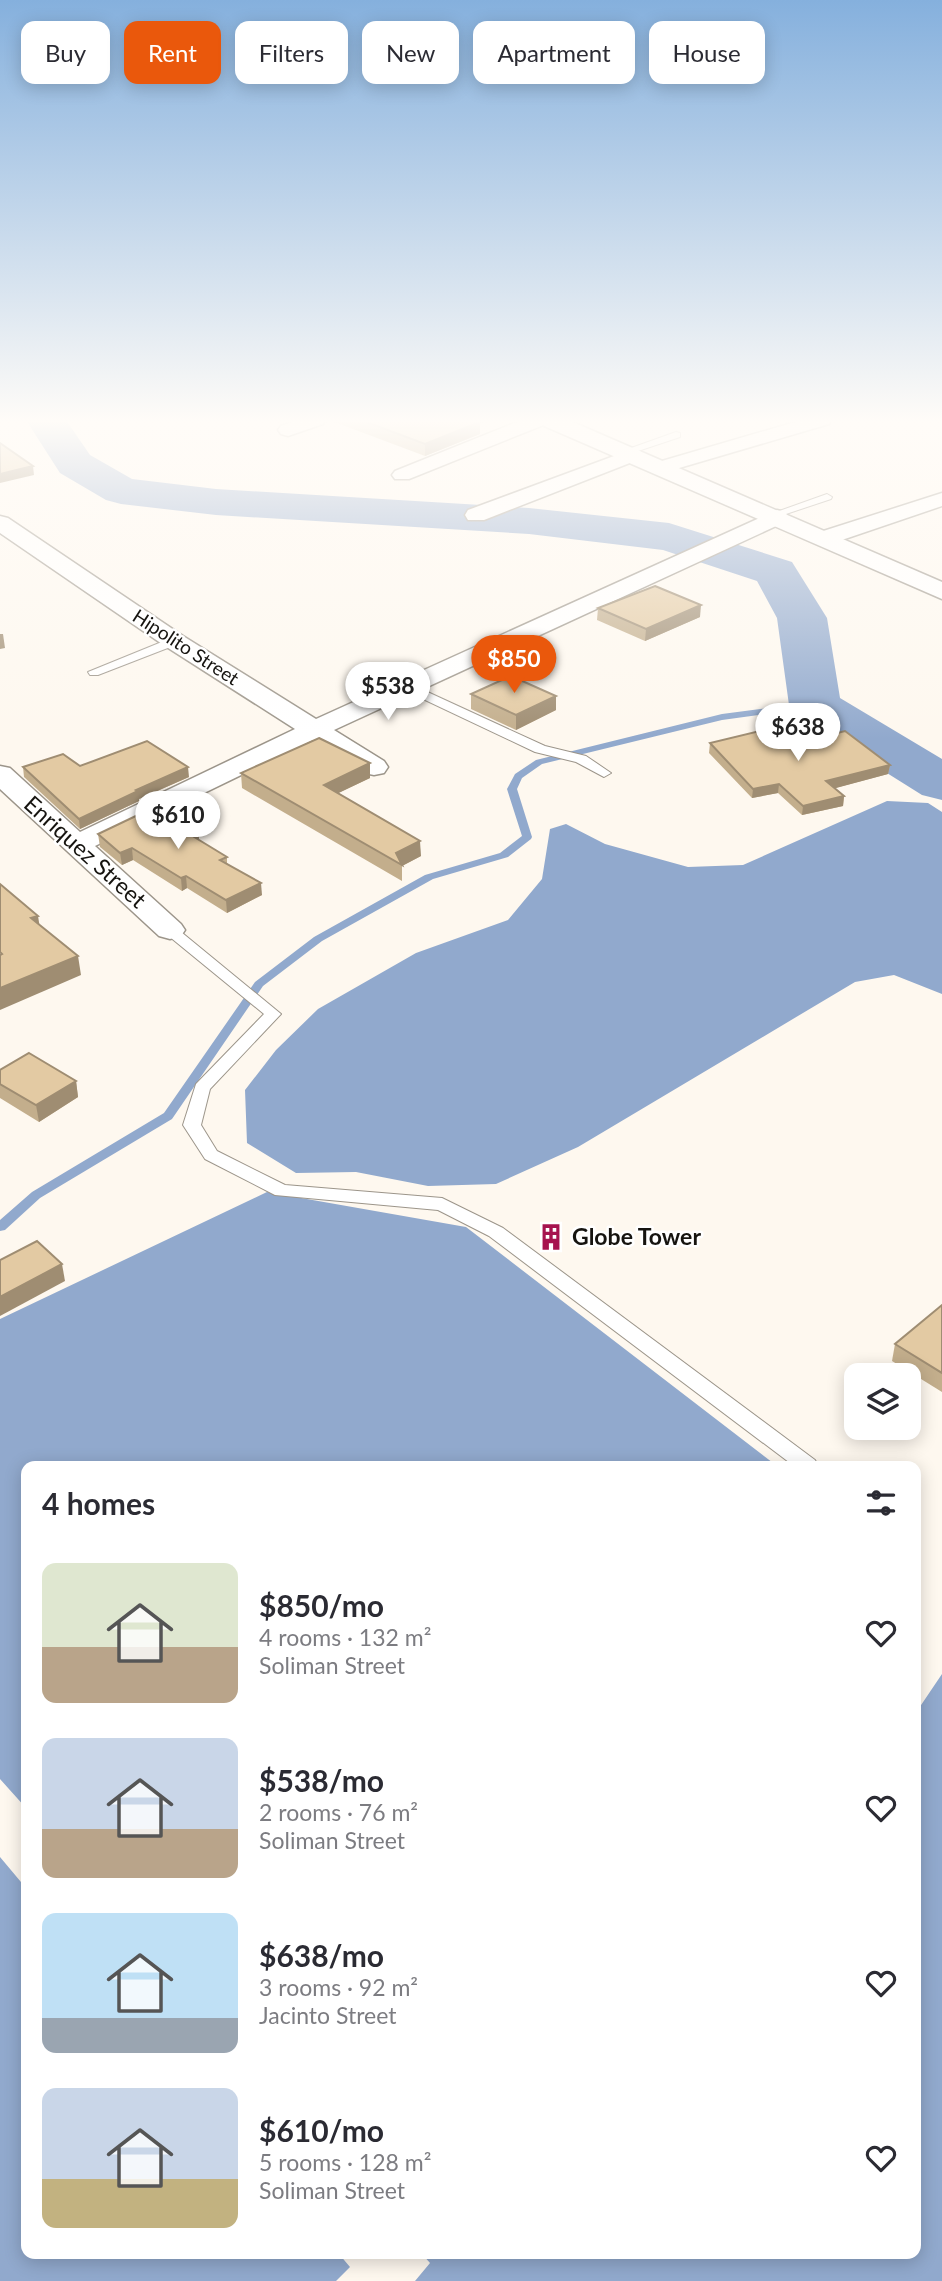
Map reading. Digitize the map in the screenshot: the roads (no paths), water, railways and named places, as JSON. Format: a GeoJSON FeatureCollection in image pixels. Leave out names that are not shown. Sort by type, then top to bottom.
{"type":"FeatureCollection","features":[{"type":"Feature","properties":{"kind":"main road"},"geometry":{"type":"LineString","coordinates":[[799,526],[942,591]]}},
{"type":"Feature","properties":{"kind":"street","name":"Hipolito Street"},"geometry":{"type":"LineString","coordinates":[[5,526],[174,641],[374,767]]}},
{"type":"Feature","properties":{"kind":"street"},"geometry":{"type":"LineString","coordinates":[[75,845],[314,730],[753,526]]}},
{"type":"Feature","properties":{"kind":"street"},"geometry":{"type":"LineString","coordinates":[[825,538],[860,526]]}},
{"type":"Feature","properties":{"kind":"street","name":"Enriquez Street"},"geometry":{"type":"LineString","coordinates":[[0,774],[170,930]]}},
{"type":"Feature","properties":{"kind":"lane"},"geometry":{"type":"LineString","coordinates":[[94,673],[174,641]]}},
{"type":"Feature","properties":{"kind":"lane"},"geometry":{"type":"LineString","coordinates":[[408,687],[540,749],[582,760],[604,773]]}},
{"type":"Feature","properties":{"kind":"lane"},"geometry":{"type":"LineString","coordinates":[[170,930],[273,1014],[202,1088],[192,1125],[211,1155],[281,1192],[442,1204],[496,1232],[801,1461]]}},
{"type":"Feature","properties":{"kind":"water"},"geometry":{"type":"Polygon","coordinates":[[[887,801],[928,803],[942,812],[942,994],[894,975],[855,982],[578,1147],[496,1184],[428,1186],[356,1172],[296,1173],[247,1143],[245,1090],[276,1050],[318,1009],[416,953],[508,920],[542,879],[550,829],[566,824],[605,844],[688,867],[743,865],[887,801]]]}},
{"type":"Feature","properties":{"kind":"water"},"geometry":{"type":"Polygon","coordinates":[[[267,1192],[466,1227],[770,1461],[21,1461],[21,1802],[0,1779],[0,1319],[267,1192]]]}},
{"type":"Feature","properties":{"kind":"water"},"geometry":{"type":"Polygon","coordinates":[[[942,1674],[942,2281],[415,2281],[430,2263],[426,2259],[921,2259],[921,1705],[942,1674]]]}},
{"type":"Feature","properties":{"kind":"water"},"geometry":{"type":"Polygon","coordinates":[[[0,1857],[21,1882],[21,2259],[343,2259],[350,2267],[336,2281],[0,2281],[0,1857]]]}},
{"type":"Feature","properties":{"kind":"waterway"},"geometry":{"type":"LineString","coordinates":[[577,526],[669,537],[775,572],[802,618],[815,705],[942,783]]}},
{"type":"Feature","properties":{"kind":"waterway"},"geometry":{"type":"LineString","coordinates":[[0,1227],[36,1195],[168,1116],[259,984],[318,939],[429,877],[504,855],[527,837],[512,789],[518,776],[539,762],[722,717],[815,705]]}},
{"type":"Feature","properties":{"kind":"place","name":"Globe Tower"},"geometry":{"type":"Point","coordinates":[551,1237]}}]}
